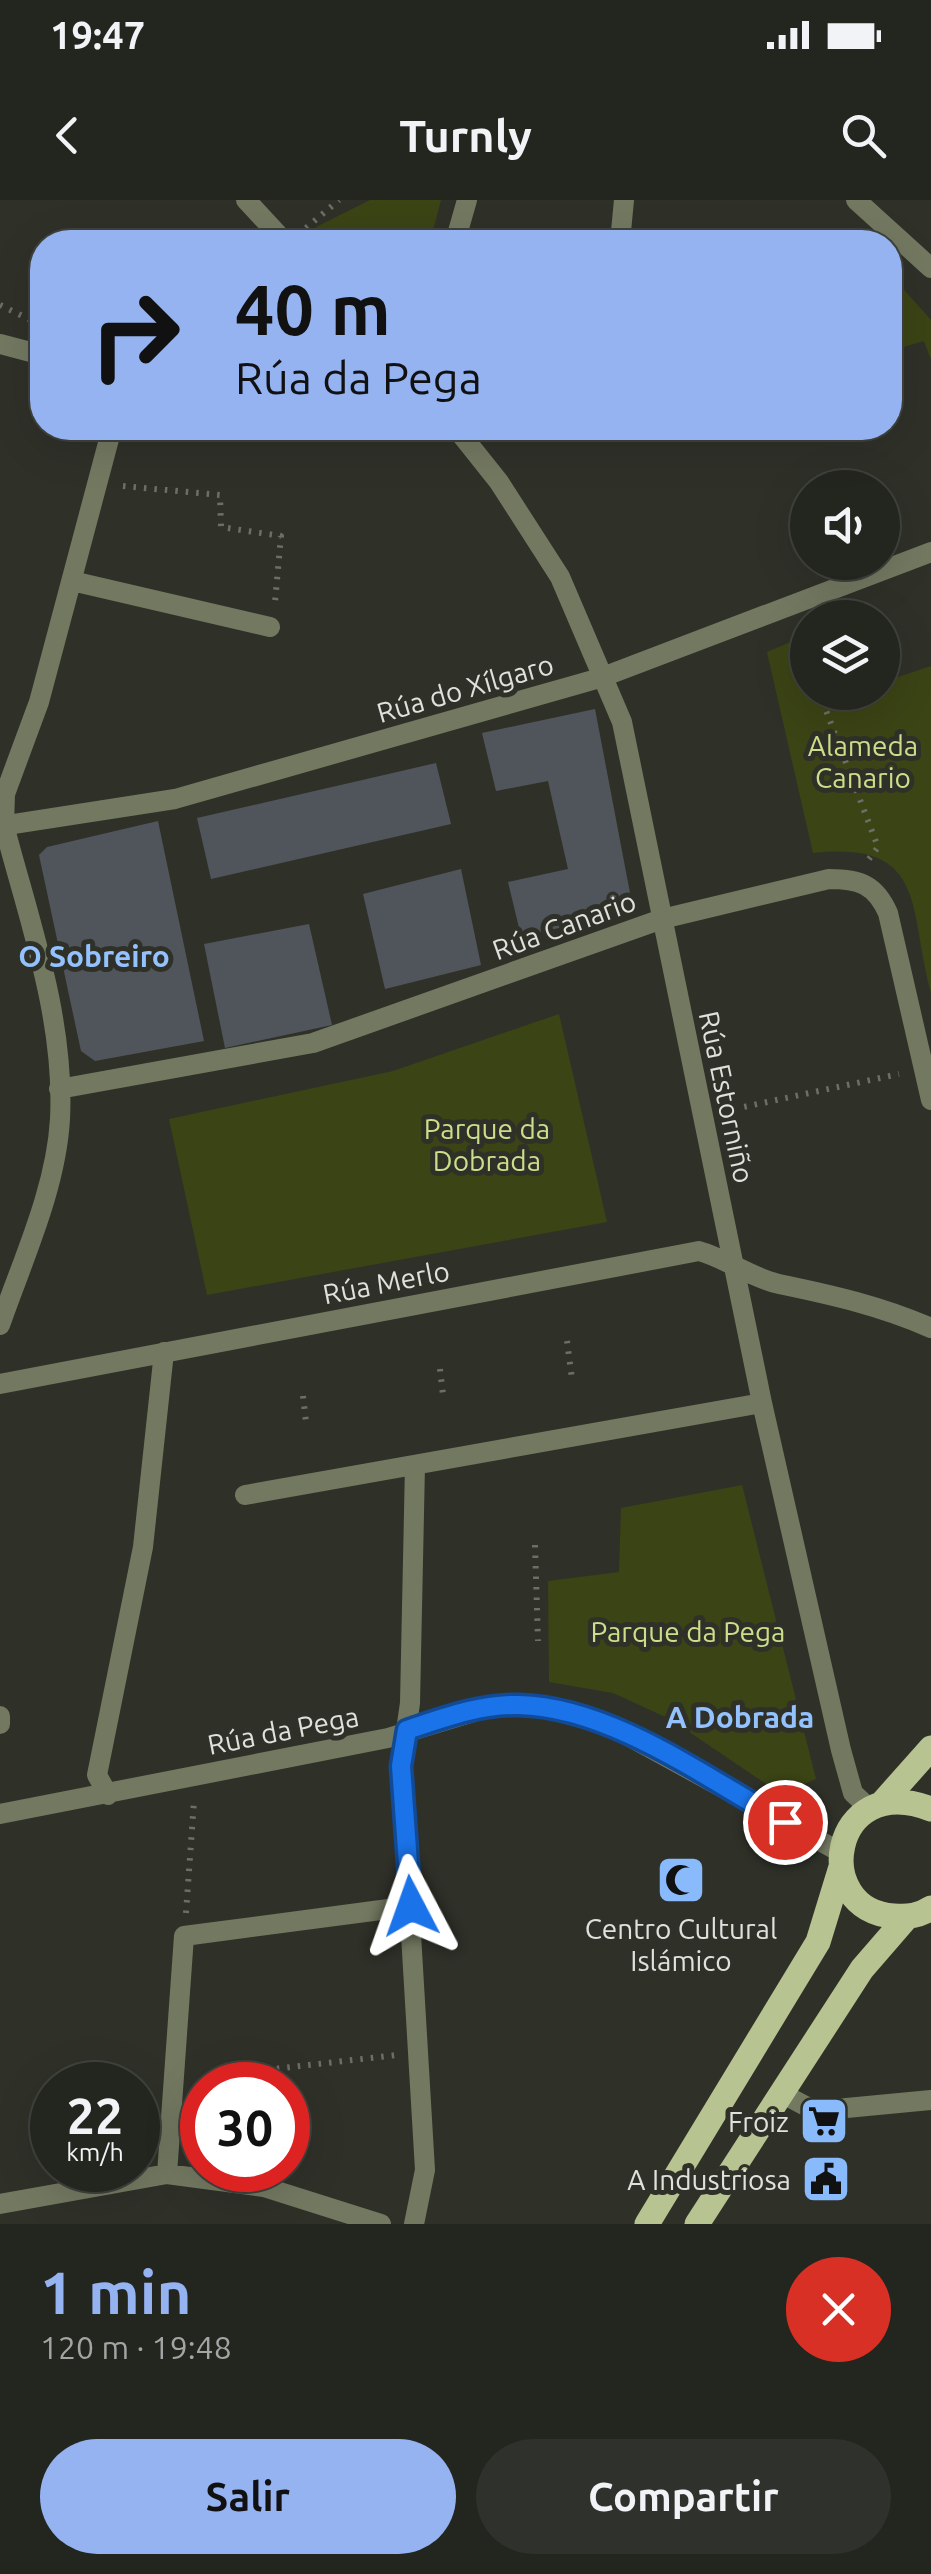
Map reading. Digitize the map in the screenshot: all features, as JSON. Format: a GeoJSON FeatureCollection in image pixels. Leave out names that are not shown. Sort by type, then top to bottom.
{"type":"FeatureCollection","features":[{"type":"Feature","properties":{"kind":"main road"},"geometry":{"type":"LineString","coordinates":[[647,2224],[818,1942],[854,1820],[876,1805],[931,1748]]}},
{"type":"Feature","properties":{"kind":"main road"},"geometry":{"type":"LineString","coordinates":[[876,1805],[908,1800],[931,1809]]}},
{"type":"Feature","properties":{"kind":"main road"},"geometry":{"type":"LineString","coordinates":[[840,1860],[848,1889],[864,1906],[884,1916],[919,1913]]}},
{"type":"Feature","properties":{"kind":"main road"},"geometry":{"type":"LineString","coordinates":[[697,2224],[862,1968],[919,1913]]}},
{"type":"Feature","properties":{"kind":"street"},"geometry":{"type":"LineString","coordinates":[[246,200],[282,230]]}},
{"type":"Feature","properties":{"kind":"street"},"geometry":{"type":"LineString","coordinates":[[458,230],[467,200]]}},
{"type":"Feature","properties":{"kind":"street"},"geometry":{"type":"LineString","coordinates":[[621,230],[624,200]]}},
{"type":"Feature","properties":{"kind":"street"},"geometry":{"type":"LineString","coordinates":[[856,200],[889,230]]}},
{"type":"Feature","properties":{"kind":"street"},"geometry":{"type":"LineString","coordinates":[[902,242],[931,268]]}},
{"type":"Feature","properties":{"kind":"street"},"geometry":{"type":"LineString","coordinates":[[0,344],[30,352]]}},
{"type":"Feature","properties":{"kind":"street"},"geometry":{"type":"LineString","coordinates":[[0,1325],[46,1194],[60,1120],[56,1025],[2,826],[5,794],[38,702],[109,440]]}},
{"type":"Feature","properties":{"kind":"street","name":"Rúa Estorniño"},"geometry":{"type":"LineString","coordinates":[[464,440],[560,576],[600,678],[622,722],[762,1403],[845,1764],[853,1793],[876,1805]]}},
{"type":"Feature","properties":{"kind":"street","name":"Rúa do Xílgaro"},"geometry":{"type":"LineString","coordinates":[[2,826],[175,799],[600,678],[931,552]]}},
{"type":"Feature","properties":{"kind":"street"},"geometry":{"type":"LineString","coordinates":[[72,581],[270,627]]}},
{"type":"Feature","properties":{"kind":"street","name":"Rúa Canario"},"geometry":{"type":"LineString","coordinates":[[59,1088],[313,1043],[662,918],[829,879],[862,882],[882,899],[927,1062],[931,1100]]}},
{"type":"Feature","properties":{"kind":"street","name":"Rúa Merlo"},"geometry":{"type":"LineString","coordinates":[[0,1384],[700,1251],[732,1260],[776,1284],[842,1296],[931,1328]]}},
{"type":"Feature","properties":{"kind":"street"},"geometry":{"type":"LineString","coordinates":[[744,1316],[776,1284]]}},
{"type":"Feature","properties":{"kind":"street"},"geometry":{"type":"LineString","coordinates":[[108,1795],[97,1775],[143,1547],[164,1352]]}},
{"type":"Feature","properties":{"kind":"street"},"geometry":{"type":"LineString","coordinates":[[245,1495],[762,1403]]}},
{"type":"Feature","properties":{"kind":"street"},"geometry":{"type":"LineString","coordinates":[[414,2224],[426,2170],[401,1766],[407,1730],[415,1466]]}},
{"type":"Feature","properties":{"kind":"street","name":"Rúa da Pega"},"geometry":{"type":"LineString","coordinates":[[0,1814],[108,1795],[407,1730],[490,1707],[542,1706],[608,1725],[840,1860]]}},
{"type":"Feature","properties":{"kind":"street"},"geometry":{"type":"LineString","coordinates":[[167,2174],[184,1936],[411,1906]]}},
{"type":"Feature","properties":{"kind":"street"},"geometry":{"type":"LineString","coordinates":[[781,2093],[814,2111],[931,2100]]}},
{"type":"Feature","properties":{"kind":"street"},"geometry":{"type":"LineString","coordinates":[[0,2204],[167,2174],[276,2190],[379,2224]]}},
{"type":"Feature","properties":{"kind":"path"},"geometry":{"type":"LineString","coordinates":[[301,230],[339,200]]}},
{"type":"Feature","properties":{"kind":"path"},"geometry":{"type":"LineString","coordinates":[[0,305],[30,320]]}},
{"type":"Feature","properties":{"kind":"path"},"geometry":{"type":"LineString","coordinates":[[110,485],[220,495],[220,528],[281,536],[274,605],[258,603]]}},
{"type":"Feature","properties":{"kind":"path"},"geometry":{"type":"LineString","coordinates":[[827,710],[878,847],[870,859]]}},
{"type":"Feature","properties":{"kind":"path"},"geometry":{"type":"LineString","coordinates":[[734,1109],[899,1074]]}},
{"type":"Feature","properties":{"kind":"path"},"geometry":{"type":"LineString","coordinates":[[568,1341],[572,1379]]}},
{"type":"Feature","properties":{"kind":"path"},"geometry":{"type":"LineString","coordinates":[[440,1369],[443,1394]]}},
{"type":"Feature","properties":{"kind":"path"},"geometry":{"type":"LineString","coordinates":[[303,1396],[306,1422]]}},
{"type":"Feature","properties":{"kind":"path"},"geometry":{"type":"LineString","coordinates":[[535,1545],[538,1641]]}},
{"type":"Feature","properties":{"kind":"path"},"geometry":{"type":"LineString","coordinates":[[186,1914],[195,1790]]}},
{"type":"Feature","properties":{"kind":"path"},"geometry":{"type":"LineString","coordinates":[[310,2065],[403,2054]]}},
{"type":"Feature","properties":{"kind":"green space"},"geometry":{"type":"Polygon","coordinates":[[[370,200],[441,200],[433,230],[316,227],[370,200]]]}},
{"type":"Feature","properties":{"kind":"green space"},"geometry":{"type":"Polygon","coordinates":[[[902,287],[931,320],[931,360],[924,341],[902,347],[902,287]]]}},
{"type":"Feature","properties":{"kind":"green space","name":"Alameda Canario"},"geometry":{"type":"Polygon","coordinates":[[[790,642],[790,710],[900,710],[900,676],[931,666],[931,993],[914,908],[895,870],[877,858],[850,852],[813,853],[767,652],[790,642]]]}},
{"type":"Feature","properties":{"kind":"green space","name":"Parque da Dobrada"},"geometry":{"type":"Polygon","coordinates":[[[559,1014],[607,1222],[207,1295],[169,1119],[393,1071],[559,1014]]]}},
{"type":"Feature","properties":{"kind":"green space","name":"Parque da Pega"},"geometry":{"type":"Polygon","coordinates":[[[742,1485],[816,1779],[781,1794],[670,1719],[613,1693],[549,1682],[548,1581],[619,1572],[621,1508],[742,1485]]]}},
{"type":"Feature","properties":{"kind":"building"},"geometry":{"type":"Polygon","coordinates":[[[595,709],[630,893],[611,917],[521,936],[508,882],[568,869],[548,781],[496,791],[482,733],[595,709]]]}},
{"type":"Feature","properties":{"kind":"building"},"geometry":{"type":"Polygon","coordinates":[[[436,763],[451,824],[211,879],[197,818],[436,763]]]}},
{"type":"Feature","properties":{"kind":"building"},"geometry":{"type":"Polygon","coordinates":[[[158,821],[204,1041],[95,1061],[81,1051],[39,855],[47,847],[158,821]]]}},
{"type":"Feature","properties":{"kind":"building"},"geometry":{"type":"Polygon","coordinates":[[[461,869],[481,965],[385,989],[363,894],[461,869]]]}},
{"type":"Feature","properties":{"kind":"building"},"geometry":{"type":"Polygon","coordinates":[[[309,924],[332,1025],[225,1048],[204,944],[309,924]]]}},
{"type":"Feature","properties":{"kind":"place","name":"Centro Cultural Islámico"},"geometry":{"type":"Point","coordinates":[681,1880]}},
{"type":"Feature","properties":{"kind":"place","name":"Froiz"},"geometry":{"type":"Point","coordinates":[824,2121]}},
{"type":"Feature","properties":{"kind":"place","name":"A Industriosa"},"geometry":{"type":"Point","coordinates":[826,2179]}},
{"type":"Feature","properties":{"kind":"district","name":"O Sobreiro"},"geometry":{"type":"Point","coordinates":[94,956]}},
{"type":"Feature","properties":{"kind":"district","name":"A Dobrada"},"geometry":{"type":"Point","coordinates":[740,1717]}},
{"type":"Feature","properties":{"kind":"route"},"geometry":{"type":"LineString","coordinates":[[411,1906],[401,1766],[407,1730],[460,1713],[516,1705],[577,1713],[608,1725],[785,1822]]}}]}
